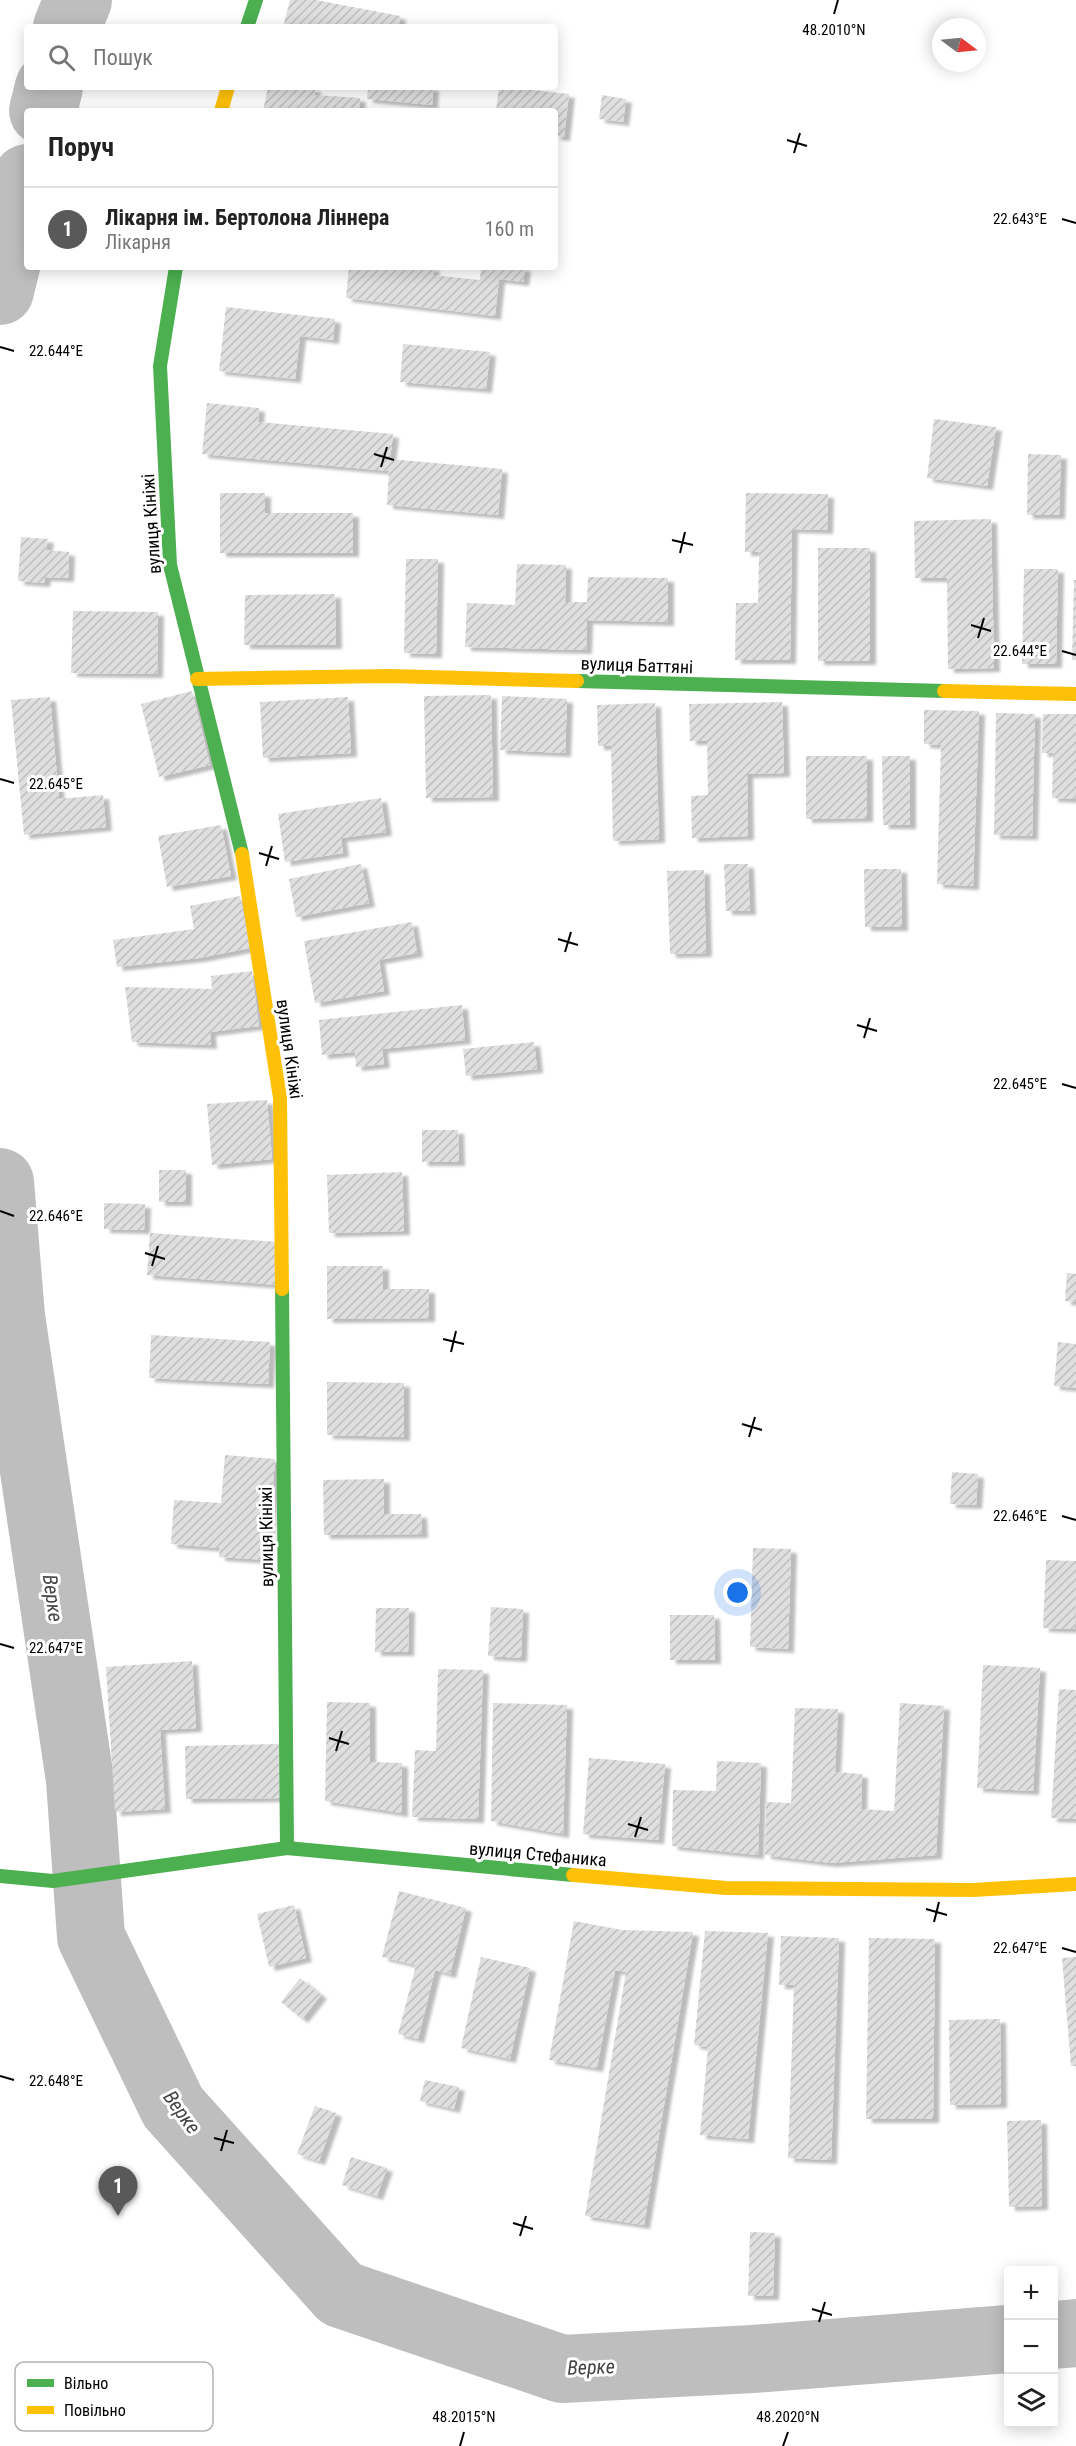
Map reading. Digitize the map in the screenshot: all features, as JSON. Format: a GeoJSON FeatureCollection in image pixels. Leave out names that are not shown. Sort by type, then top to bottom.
{"type":"FeatureCollection","features":[{"type":"Feature","properties":{"kind":"street"},"geometry":{"type":"LineString","coordinates":[[248,24],[256,0]]}},
{"type":"Feature","properties":{"kind":"street"},"geometry":{"type":"LineString","coordinates":[[222,108],[227,90]]}},
{"type":"Feature","properties":{"kind":"street","name":"вулиця Кініжі"},"geometry":{"type":"LineString","coordinates":[[176,270],[160,366],[170,564],[243,858],[280,1098],[287,1848]]}},
{"type":"Feature","properties":{"kind":"street","name":"вулиця Баттяні"},"geometry":{"type":"LineString","coordinates":[[197,679],[390,676],[1076,694]]}},
{"type":"Feature","properties":{"kind":"street","name":"вулиця Стефаника"},"geometry":{"type":"LineString","coordinates":[[0,1876],[53,1881],[287,1848],[386,1859],[726,1887],[973,1890],[1076,1884]]}},
{"type":"Feature","properties":{"kind":"building"},"geometry":{"type":"Polygon","coordinates":[[[290,0],[316,0],[400,16],[399,24],[284,24],[290,0]]]}},
{"type":"Feature","properties":{"kind":"building"},"geometry":{"type":"Polygon","coordinates":[[[267,90],[315,90],[315,95],[360,98],[359,108],[264,108],[267,90]]]}},
{"type":"Feature","properties":{"kind":"building"},"geometry":{"type":"Polygon","coordinates":[[[368,90],[433,90],[432,105],[367,99],[368,90]]]}},
{"type":"Feature","properties":{"kind":"building"},"geometry":{"type":"Polygon","coordinates":[[[499,90],[531,90],[569,94],[564,137],[558,136],[558,108],[496,108],[499,90]]]}},
{"type":"Feature","properties":{"kind":"building"},"geometry":{"type":"Polygon","coordinates":[[[602,95],[626,99],[623,122],[599,119],[602,95]]]}},
{"type":"Feature","properties":{"kind":"building"},"geometry":{"type":"Polygon","coordinates":[[[349,270],[434,270],[433,275],[480,280],[481,270],[525,270],[523,282],[499,279],[495,316],[346,298],[349,270]]]}},
{"type":"Feature","properties":{"kind":"building"},"geometry":{"type":"Polygon","coordinates":[[[226,307],[335,319],[333,340],[300,336],[295,379],[219,371],[226,307]]]}},
{"type":"Feature","properties":{"kind":"building"},"geometry":{"type":"Polygon","coordinates":[[[403,344],[490,352],[486,389],[400,382],[403,344]]]}},
{"type":"Feature","properties":{"kind":"building"},"geometry":{"type":"Polygon","coordinates":[[[207,403],[259,408],[258,422],[393,434],[390,459],[502,469],[498,515],[387,505],[389,471],[202,454],[207,403]]]}},
{"type":"Feature","properties":{"kind":"building"},"geometry":{"type":"Polygon","coordinates":[[[934,419],[996,427],[987,486],[927,478],[934,419]]]}},
{"type":"Feature","properties":{"kind":"building"},"geometry":{"type":"Polygon","coordinates":[[[1028,454],[1061,455],[1059,515],[1027,515],[1028,454]]]}},
{"type":"Feature","properties":{"kind":"building"},"geometry":{"type":"Polygon","coordinates":[[[220,493],[265,493],[265,513],[353,513],[353,553],[220,553],[220,493]]]}},
{"type":"Feature","properties":{"kind":"building"},"geometry":{"type":"Polygon","coordinates":[[[746,493],[828,494],[827,530],[792,529],[790,660],[735,660],[736,603],[758,603],[759,552],[745,552],[746,493]]]}},
{"type":"Feature","properties":{"kind":"building"},"geometry":{"type":"Polygon","coordinates":[[[991,519],[994,668],[948,669],[947,578],[915,578],[914,521],[991,519]]]}},
{"type":"Feature","properties":{"kind":"building"},"geometry":{"type":"Polygon","coordinates":[[[21,537],[48,539],[46,550],[69,552],[68,578],[45,577],[44,583],[18,581],[21,537]]]}},
{"type":"Feature","properties":{"kind":"building"},"geometry":{"type":"Polygon","coordinates":[[[818,548],[870,548],[870,661],[818,661],[818,548]]]}},
{"type":"Feature","properties":{"kind":"building"},"geometry":{"type":"Polygon","coordinates":[[[406,559],[438,559],[436,654],[404,653],[406,559]]]}},
{"type":"Feature","properties":{"kind":"building"},"geometry":{"type":"Polygon","coordinates":[[[517,564],[566,565],[565,602],[587,602],[588,577],[668,578],[668,622],[587,620],[586,650],[465,647],[467,603],[515,605],[517,564]]]}},
{"type":"Feature","properties":{"kind":"building"},"geometry":{"type":"Polygon","coordinates":[[[1024,569],[1058,569],[1056,664],[1022,664],[1024,569]]]}},
{"type":"Feature","properties":{"kind":"building"},"geometry":{"type":"Polygon","coordinates":[[[1074,580],[1076,580],[1076,660],[1072,660],[1074,580]]]}},
{"type":"Feature","properties":{"kind":"building"},"geometry":{"type":"Polygon","coordinates":[[[335,594],[336,645],[244,645],[245,595],[335,594]]]}},
{"type":"Feature","properties":{"kind":"building"},"geometry":{"type":"Polygon","coordinates":[[[73,611],[158,612],[157,674],[71,673],[73,611]]]}},
{"type":"Feature","properties":{"kind":"building"},"geometry":{"type":"Polygon","coordinates":[[[192,691],[210,765],[159,777],[141,704],[192,691]]]}},
{"type":"Feature","properties":{"kind":"building"},"geometry":{"type":"Polygon","coordinates":[[[491,695],[493,797],[426,798],[424,696],[491,695]]]}},
{"type":"Feature","properties":{"kind":"building"},"geometry":{"type":"Polygon","coordinates":[[[502,696],[567,699],[565,753],[500,750],[502,696]]]}},
{"type":"Feature","properties":{"kind":"building"},"geometry":{"type":"Polygon","coordinates":[[[50,697],[59,799],[103,795],[106,827],[24,835],[11,700],[50,697]]]}},
{"type":"Feature","properties":{"kind":"building"},"geometry":{"type":"Polygon","coordinates":[[[348,697],[351,753],[263,758],[260,702],[348,697]]]}},
{"type":"Feature","properties":{"kind":"building"},"geometry":{"type":"Polygon","coordinates":[[[782,702],[784,773],[747,774],[748,836],[692,838],[691,796],[708,795],[707,741],[690,741],[689,704],[782,702]]]}},
{"type":"Feature","properties":{"kind":"building"},"geometry":{"type":"Polygon","coordinates":[[[655,703],[659,839],[613,841],[611,746],[598,746],[597,705],[655,703]]]}},
{"type":"Feature","properties":{"kind":"building"},"geometry":{"type":"Polygon","coordinates":[[[924,710],[979,711],[973,886],[937,884],[941,745],[924,744],[924,710]]]}},
{"type":"Feature","properties":{"kind":"building"},"geometry":{"type":"Polygon","coordinates":[[[996,713],[1035,714],[1032,836],[994,835],[996,713]]]}},
{"type":"Feature","properties":{"kind":"building"},"geometry":{"type":"Polygon","coordinates":[[[1043,714],[1076,714],[1076,799],[1052,798],[1053,753],[1042,753],[1043,714]]]}},
{"type":"Feature","properties":{"kind":"building"},"geometry":{"type":"Polygon","coordinates":[[[806,756],[867,756],[867,818],[806,819],[806,756]]]}},
{"type":"Feature","properties":{"kind":"building"},"geometry":{"type":"Polygon","coordinates":[[[882,756],[910,756],[910,825],[883,825],[882,756]]]}},
{"type":"Feature","properties":{"kind":"building"},"geometry":{"type":"Polygon","coordinates":[[[381,798],[386,832],[341,838],[343,853],[285,862],[278,814],[381,798]]]}},
{"type":"Feature","properties":{"kind":"building"},"geometry":{"type":"Polygon","coordinates":[[[221,825],[231,876],[167,887],[158,836],[221,825]]]}},
{"type":"Feature","properties":{"kind":"building"},"geometry":{"type":"Polygon","coordinates":[[[361,864],[369,903],[296,917],[289,879],[361,864]]]}},
{"type":"Feature","properties":{"kind":"building"},"geometry":{"type":"Polygon","coordinates":[[[724,864],[748,864],[750,911],[726,911],[724,864]]]}},
{"type":"Feature","properties":{"kind":"building"},"geometry":{"type":"Polygon","coordinates":[[[864,869],[901,869],[902,927],[865,927],[864,869]]]}},
{"type":"Feature","properties":{"kind":"building"},"geometry":{"type":"Polygon","coordinates":[[[704,870],[706,953],[670,954],[667,871],[704,870]]]}},
{"type":"Feature","properties":{"kind":"building"},"geometry":{"type":"Polygon","coordinates":[[[240,896],[250,948],[199,958],[117,967],[113,940],[194,929],[190,906],[240,896]]]}},
{"type":"Feature","properties":{"kind":"building"},"geometry":{"type":"Polygon","coordinates":[[[412,922],[417,953],[379,960],[384,991],[315,1003],[304,941],[412,922]]]}},
{"type":"Feature","properties":{"kind":"building"},"geometry":{"type":"Polygon","coordinates":[[[252,971],[259,1026],[210,1032],[211,1045],[132,1042],[125,987],[212,989],[211,976],[252,971]]]}},
{"type":"Feature","properties":{"kind":"building"},"geometry":{"type":"Polygon","coordinates":[[[462,1005],[465,1040],[382,1049],[384,1064],[356,1067],[355,1052],[322,1055],[319,1020],[462,1005]]]}},
{"type":"Feature","properties":{"kind":"building"},"geometry":{"type":"Polygon","coordinates":[[[534,1042],[537,1069],[466,1076],[463,1049],[534,1042]]]}},
{"type":"Feature","properties":{"kind":"building"},"geometry":{"type":"Polygon","coordinates":[[[267,1100],[272,1159],[212,1165],[207,1104],[267,1100]]]}},
{"type":"Feature","properties":{"kind":"building"},"geometry":{"type":"Polygon","coordinates":[[[422,1130],[458,1130],[459,1162],[422,1162],[422,1130]]]}},
{"type":"Feature","properties":{"kind":"building"},"geometry":{"type":"Polygon","coordinates":[[[159,1170],[186,1170],[186,1202],[159,1202],[159,1170]]]}},
{"type":"Feature","properties":{"kind":"building"},"geometry":{"type":"Polygon","coordinates":[[[402,1172],[404,1231],[329,1233],[327,1175],[402,1172]]]}},
{"type":"Feature","properties":{"kind":"building"},"geometry":{"type":"Polygon","coordinates":[[[104,1203],[145,1204],[144,1230],[104,1229],[104,1203]]]}},
{"type":"Feature","properties":{"kind":"building"},"geometry":{"type":"Polygon","coordinates":[[[150,1233],[278,1242],[278,1285],[147,1275],[150,1233]]]}},
{"type":"Feature","properties":{"kind":"building"},"geometry":{"type":"Polygon","coordinates":[[[327,1266],[383,1266],[383,1289],[429,1289],[429,1318],[327,1319],[327,1266]]]}},
{"type":"Feature","properties":{"kind":"building"},"geometry":{"type":"Polygon","coordinates":[[[1067,1273],[1076,1274],[1076,1302],[1065,1301],[1067,1273]]]}},
{"type":"Feature","properties":{"kind":"building"},"geometry":{"type":"Polygon","coordinates":[[[151,1335],[270,1342],[268,1384],[149,1378],[151,1335]]]}},
{"type":"Feature","properties":{"kind":"building"},"geometry":{"type":"Polygon","coordinates":[[[1058,1342],[1076,1344],[1076,1388],[1054,1386],[1058,1342]]]}},
{"type":"Feature","properties":{"kind":"building"},"geometry":{"type":"Polygon","coordinates":[[[327,1382],[404,1383],[404,1437],[327,1435],[327,1382]]]}},
{"type":"Feature","properties":{"kind":"building"},"geometry":{"type":"Polygon","coordinates":[[[225,1455],[275,1459],[267,1560],[219,1557],[220,1548],[171,1544],[174,1500],[221,1503],[225,1455]]]}},
{"type":"Feature","properties":{"kind":"building"},"geometry":{"type":"Polygon","coordinates":[[[952,1472],[978,1474],[976,1505],[950,1504],[952,1472]]]}},
{"type":"Feature","properties":{"kind":"building"},"geometry":{"type":"Polygon","coordinates":[[[384,1479],[384,1514],[421,1514],[422,1534],[324,1535],[323,1480],[384,1479]]]}},
{"type":"Feature","properties":{"kind":"building"},"geometry":{"type":"Polygon","coordinates":[[[753,1548],[791,1549],[788,1649],[750,1647],[753,1548]]]}},
{"type":"Feature","properties":{"kind":"building"},"geometry":{"type":"Polygon","coordinates":[[[1046,1560],[1076,1561],[1075,1629],[1043,1628],[1046,1560]]]}},
{"type":"Feature","properties":{"kind":"building"},"geometry":{"type":"Polygon","coordinates":[[[491,1607],[523,1609],[521,1658],[488,1656],[491,1607]]]}},
{"type":"Feature","properties":{"kind":"building"},"geometry":{"type":"Polygon","coordinates":[[[376,1608],[409,1608],[408,1652],[375,1652],[376,1608]]]}},
{"type":"Feature","properties":{"kind":"building"},"geometry":{"type":"Polygon","coordinates":[[[670,1615],[714,1615],[715,1660],[670,1660],[670,1615]]]}},
{"type":"Feature","properties":{"kind":"building"},"geometry":{"type":"Polygon","coordinates":[[[192,1661],[196,1728],[160,1730],[165,1809],[115,1812],[106,1667],[192,1661]]]}},
{"type":"Feature","properties":{"kind":"building"},"geometry":{"type":"Polygon","coordinates":[[[983,1665],[1040,1668],[1033,1791],[977,1788],[983,1665]]]}},
{"type":"Feature","properties":{"kind":"building"},"geometry":{"type":"Polygon","coordinates":[[[438,1669],[483,1670],[478,1819],[412,1817],[415,1750],[436,1751],[438,1669]]]}},
{"type":"Feature","properties":{"kind":"building"},"geometry":{"type":"Polygon","coordinates":[[[1059,1689],[1076,1690],[1076,1819],[1051,1818],[1059,1689]]]}},
{"type":"Feature","properties":{"kind":"building"},"geometry":{"type":"Polygon","coordinates":[[[327,1702],[370,1703],[370,1762],[402,1763],[402,1813],[325,1801],[327,1702]]]}},
{"type":"Feature","properties":{"kind":"building"},"geometry":{"type":"Polygon","coordinates":[[[493,1703],[567,1705],[563,1834],[491,1821],[493,1703]]]}},
{"type":"Feature","properties":{"kind":"building"},"geometry":{"type":"Polygon","coordinates":[[[900,1703],[944,1706],[936,1855],[831,1863],[765,1855],[766,1802],[791,1803],[795,1708],[838,1709],[835,1772],[862,1774],[861,1809],[894,1811],[900,1703]]]}},
{"type":"Feature","properties":{"kind":"building"},"geometry":{"type":"Polygon","coordinates":[[[279,1744],[280,1798],[186,1799],[185,1746],[279,1744]]]}},
{"type":"Feature","properties":{"kind":"building"},"geometry":{"type":"Polygon","coordinates":[[[589,1758],[665,1764],[658,1840],[583,1834],[589,1758]]]}},
{"type":"Feature","properties":{"kind":"building"},"geometry":{"type":"Polygon","coordinates":[[[717,1761],[761,1763],[758,1855],[672,1846],[673,1790],[716,1791],[717,1761]]]}},
{"type":"Feature","properties":{"kind":"building"},"geometry":{"type":"Polygon","coordinates":[[[399,1891],[466,1908],[450,1974],[435,1970],[418,2039],[398,2034],[416,1965],[382,1957],[399,1891]]]}},
{"type":"Feature","properties":{"kind":"building"},"geometry":{"type":"Polygon","coordinates":[[[294,1905],[306,1958],[269,1967],[257,1914],[294,1905]]]}},
{"type":"Feature","properties":{"kind":"building"},"geometry":{"type":"Polygon","coordinates":[[[574,1921],[622,1930],[693,1932],[644,2225],[585,2216],[626,1972],[615,1970],[597,2068],[549,2060],[574,1921]]]}},
{"type":"Feature","properties":{"kind":"building"},"geometry":{"type":"Polygon","coordinates":[[[705,1931],[768,1933],[748,2139],[700,2135],[708,2047],[694,2045],[705,1931]]]}},
{"type":"Feature","properties":{"kind":"building"},"geometry":{"type":"Polygon","coordinates":[[[781,1936],[839,1938],[831,2160],[788,2158],[794,1985],[779,1985],[781,1936]]]}},
{"type":"Feature","properties":{"kind":"building"},"geometry":{"type":"Polygon","coordinates":[[[869,1938],[935,1939],[933,2119],[866,2119],[869,1938]]]}},
{"type":"Feature","properties":{"kind":"building"},"geometry":{"type":"Polygon","coordinates":[[[481,1957],[530,1968],[510,2059],[461,2048],[481,1957]]]}},
{"type":"Feature","properties":{"kind":"building"},"geometry":{"type":"Polygon","coordinates":[[[1076,1957],[1076,2066],[1071,2066],[1062,1958],[1076,1957]]]}},
{"type":"Feature","properties":{"kind":"building"},"geometry":{"type":"Polygon","coordinates":[[[300,1978],[321,1995],[302,2019],[281,2002],[300,1978]]]}},
{"type":"Feature","properties":{"kind":"building"},"geometry":{"type":"Polygon","coordinates":[[[1000,2019],[1001,2104],[950,2105],[949,2020],[1000,2019]]]}},
{"type":"Feature","properties":{"kind":"building"},"geometry":{"type":"Polygon","coordinates":[[[425,2080],[459,2087],[454,2109],[420,2101],[425,2080]]]}},
{"type":"Feature","properties":{"kind":"building"},"geometry":{"type":"Polygon","coordinates":[[[315,2106],[336,2113],[319,2161],[297,2154],[315,2106]]]}},
{"type":"Feature","properties":{"kind":"building"},"geometry":{"type":"Polygon","coordinates":[[[1041,2120],[1042,2206],[1009,2207],[1007,2121],[1041,2120]]]}},
{"type":"Feature","properties":{"kind":"building"},"geometry":{"type":"Polygon","coordinates":[[[351,2157],[387,2168],[377,2196],[342,2185],[351,2157]]]}},
{"type":"Feature","properties":{"kind":"building"},"geometry":{"type":"Polygon","coordinates":[[[750,2232],[775,2233],[773,2296],[748,2296],[750,2232]]]}},
{"type":"Feature","properties":{"kind":"waterway","name":"Верке"},"geometry":{"type":"LineString","coordinates":[[68,24],[78,0]]}},
{"type":"Feature","properties":{"kind":"waterway","name":"Верке"},"geometry":{"type":"LineString","coordinates":[[44,108],[48,90]]}},
{"type":"Feature","properties":{"kind":"waterway","name":"Верке"},"geometry":{"type":"LineString","coordinates":[[0,291],[24,191]]}},
{"type":"Feature","properties":{"kind":"waterway","name":"Верке"},"geometry":{"type":"LineString","coordinates":[[0,1182],[11,1316],[80,1780],[91,1937],[173,2107],[341,2294],[562,2369],[753,2359],[1004,2339]]}},
{"type":"Feature","properties":{"kind":"waterway","name":"Верке"},"geometry":{"type":"LineString","coordinates":[[1058,2335],[1076,2333]]}},
{"type":"Feature","properties":{"kind":"traffic: fast"},"geometry":{"type":"LineString","coordinates":[[248,24],[256,0]]}},
{"type":"Feature","properties":{"kind":"traffic: fast"},"geometry":{"type":"LineString","coordinates":[[176,270],[160,366],[170,565],[242,854]]}},
{"type":"Feature","properties":{"kind":"traffic: fast"},"geometry":{"type":"LineString","coordinates":[[577,681],[944,691]]}},
{"type":"Feature","properties":{"kind":"traffic: fast"},"geometry":{"type":"LineString","coordinates":[[282,1289],[287,1848]]}},
{"type":"Feature","properties":{"kind":"traffic: fast"},"geometry":{"type":"LineString","coordinates":[[0,1876],[53,1881],[287,1848],[573,1875]]}},
{"type":"Feature","properties":{"kind":"traffic: slow"},"geometry":{"type":"LineString","coordinates":[[222,108],[227,90]]}},
{"type":"Feature","properties":{"kind":"traffic: slow"},"geometry":{"type":"LineString","coordinates":[[197,679],[390,676],[577,681]]}},
{"type":"Feature","properties":{"kind":"traffic: slow"},"geometry":{"type":"LineString","coordinates":[[944,691],[1076,694]]}},
{"type":"Feature","properties":{"kind":"traffic: slow"},"geometry":{"type":"LineString","coordinates":[[242,854],[280,1098],[282,1289]]}},
{"type":"Feature","properties":{"kind":"traffic: slow"},"geometry":{"type":"LineString","coordinates":[[573,1875],[726,1888],[973,1890],[1076,1884]]}},
{"type":"Feature","properties":{"kind":"place","name":"Лікарня ім. Бертолона Ліннера"},"geometry":{"type":"Point","coordinates":[118,2216]}}]}
